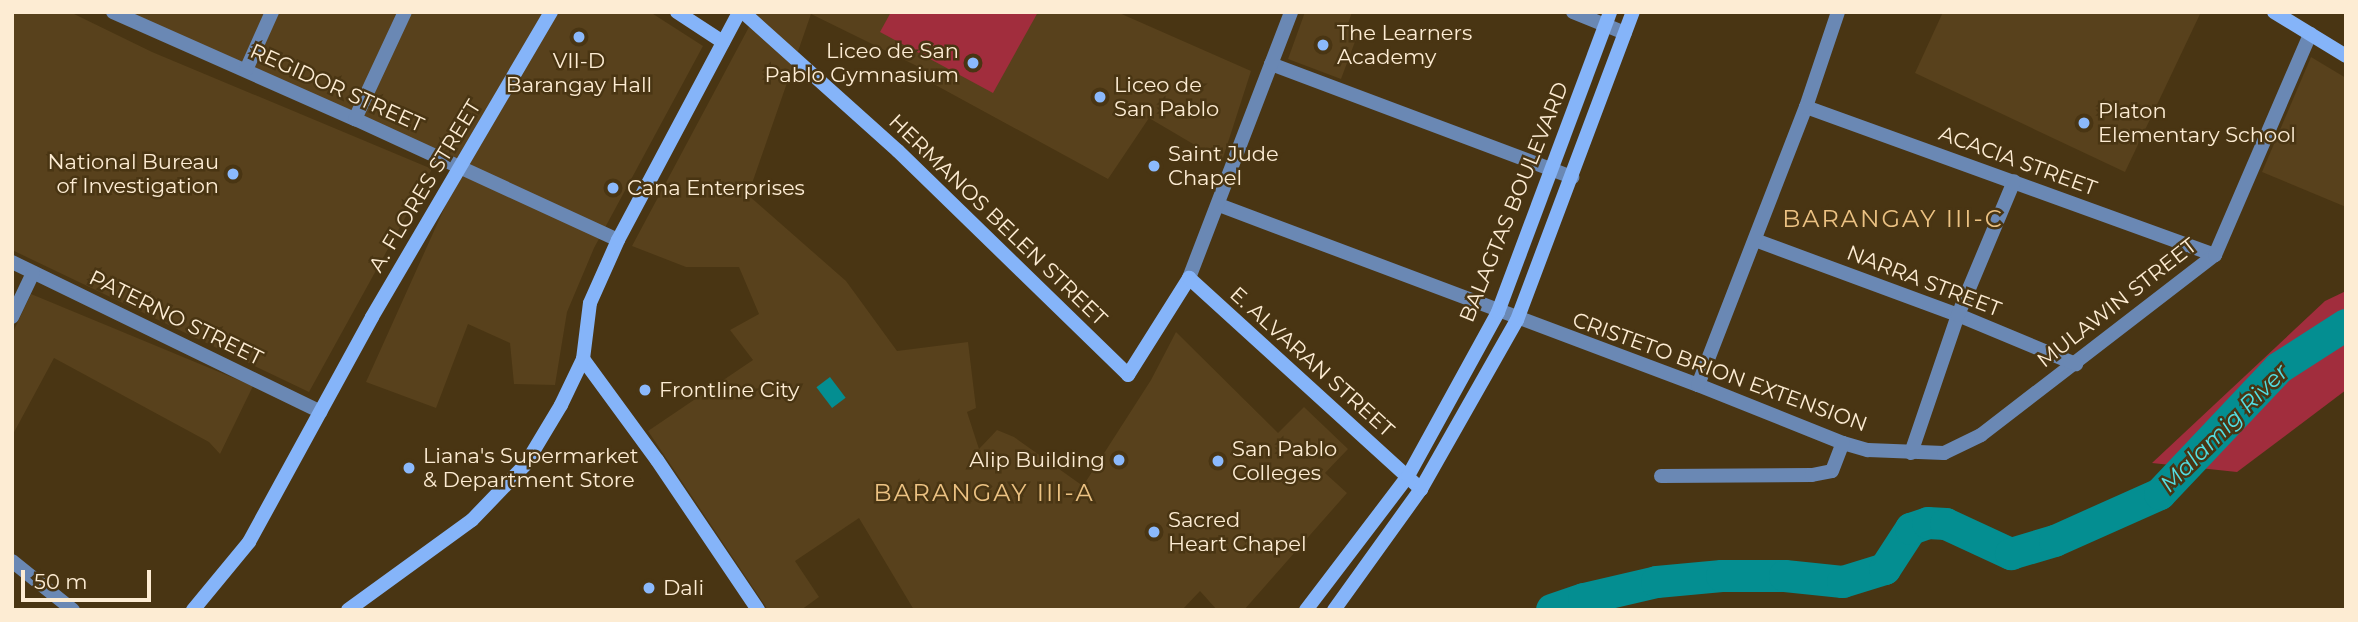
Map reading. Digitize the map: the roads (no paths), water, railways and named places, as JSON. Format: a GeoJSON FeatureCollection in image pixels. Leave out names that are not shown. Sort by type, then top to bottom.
{"type":"FeatureCollection","features":[{"type":"Feature","properties":{"kind":"street"},"geometry":{"type":"LineString","coordinates":[[246,70],[272,12]]}},
{"type":"Feature","properties":{"kind":"street"},"geometry":{"type":"LineString","coordinates":[[355,119],[405,12]]}},
{"type":"Feature","properties":{"kind":"street","name":"A. FLORES STREET"},"geometry":{"type":"LineString","coordinates":[[193,610],[249,542],[336,382],[551,12]]}},
{"type":"Feature","properties":{"kind":"street"},"geometry":{"type":"LineString","coordinates":[[677,12],[723,42]]}},
{"type":"Feature","properties":{"kind":"street"},"geometry":{"type":"LineString","coordinates":[[348,610],[472,520],[525,465],[561,405],[583,359],[590,303],[618,240],[741,12]]}},
{"type":"Feature","properties":{"kind":"street","name":"HERMANOS BELEN STREET"},"geometry":{"type":"LineString","coordinates":[[741,12],[898,150],[1128,375],[1189,278]]}},
{"type":"Feature","properties":{"kind":"street"},"geometry":{"type":"LineString","coordinates":[[1189,278],[1291,12]]}},
{"type":"Feature","properties":{"kind":"street"},"geometry":{"type":"LineString","coordinates":[[1573,12],[1608,18],[1625,33]]}},
{"type":"Feature","properties":{"kind":"street","name":"BALAGTAS BOULEVARD"},"geometry":{"type":"LineString","coordinates":[[1335,610],[1421,489],[1517,320],[1633,12]]}},
{"type":"Feature","properties":{"kind":"street"},"geometry":{"type":"LineString","coordinates":[[1698,385],[1806,107],[1838,12]]}},
{"type":"Feature","properties":{"kind":"street"},"geometry":{"type":"LineString","coordinates":[[2274,12],[2346,56]]}},
{"type":"Feature","properties":{"kind":"street","name":"REGIDOR STREET"},"geometry":{"type":"LineString","coordinates":[[122,14],[618,240]]}},
{"type":"Feature","properties":{"kind":"street","name":"BALAGTAS BOULEVARD"},"geometry":{"type":"LineString","coordinates":[[1306,610],[1408,476],[1498,312],[1608,18]]}},
{"type":"Feature","properties":{"kind":"street","name":"MULAWIN STREET"},"geometry":{"type":"LineString","coordinates":[[1911,453],[1944,453],[1981,435],[2215,255],[2310,34]]}},
{"type":"Feature","properties":{"kind":"street"},"geometry":{"type":"LineString","coordinates":[[1271,64],[1572,177]]}},
{"type":"Feature","properties":{"kind":"street","name":"ACACIA STREET"},"geometry":{"type":"LineString","coordinates":[[1806,107],[2215,255]]}},
{"type":"Feature","properties":{"kind":"street"},"geometry":{"type":"LineString","coordinates":[[1911,453],[1958,315],[2014,181]]}},
{"type":"Feature","properties":{"kind":"street","name":"CRISTETO BRION EXTENSION"},"geometry":{"type":"LineString","coordinates":[[1219,205],[1517,320],[1698,385],[1843,443],[1868,450],[1911,453]]}},
{"type":"Feature","properties":{"kind":"street","name":"NARRA STREET"},"geometry":{"type":"LineString","coordinates":[[1755,240],[1958,315],[2076,364]]}},
{"type":"Feature","properties":{"kind":"street","name":"PATERNO STREET"},"geometry":{"type":"LineString","coordinates":[[12,262],[180,341],[321,412]]}},
{"type":"Feature","properties":{"kind":"street"},"geometry":{"type":"LineString","coordinates":[[12,317],[33,273]]}},
{"type":"Feature","properties":{"kind":"street","name":"E. ALVARAN STREET"},"geometry":{"type":"LineString","coordinates":[[1189,278],[1421,489]]}},
{"type":"Feature","properties":{"kind":"street"},"geometry":{"type":"LineString","coordinates":[[583,359],[657,460],[758,610]]}},
{"type":"Feature","properties":{"kind":"street"},"geometry":{"type":"LineString","coordinates":[[1661,476],[1812,475],[1832,471],[1843,443]]}},
{"type":"Feature","properties":{"kind":"street"},"geometry":{"type":"LineString","coordinates":[[12,561],[57,605],[73,610]]}},
{"type":"Feature","properties":{"kind":"water"},"geometry":{"type":"Polygon","coordinates":[[[830,377],[846,398],[832,408],[816,387],[830,377]]]}},
{"type":"Feature","properties":{"kind":"waterway","name":"Malamig River"},"geometry":{"type":"LineString","coordinates":[[1552,610],[1584,599],[1657,582],[1722,576],[1785,576],[1843,582],[1885,569],[1911,529],[1928,523],[1946,524],[2011,554],[2055,541],[2160,494],[2279,368],[2346,325]]}},
{"type":"Feature","properties":{"kind":"place","name":"VII-D Barangay Hall"},"geometry":{"type":"Point","coordinates":[579,37]}},
{"type":"Feature","properties":{"kind":"place","name":"The Learners Academy"},"geometry":{"type":"Point","coordinates":[1323,45]}},
{"type":"Feature","properties":{"kind":"place","name":"Liceo de San Pablo Gymnasium"},"geometry":{"type":"Point","coordinates":[973,63]}},
{"type":"Feature","properties":{"kind":"place","name":"Liceo de San Pablo"},"geometry":{"type":"Point","coordinates":[1100,97]}},
{"type":"Feature","properties":{"kind":"place","name":"Platon Elementary School"},"geometry":{"type":"Point","coordinates":[2084,123]}},
{"type":"Feature","properties":{"kind":"place","name":"Saint Jude Chapel"},"geometry":{"type":"Point","coordinates":[1154,166]}},
{"type":"Feature","properties":{"kind":"place","name":"National Bureau of Investigation"},"geometry":{"type":"Point","coordinates":[233,174]}},
{"type":"Feature","properties":{"kind":"place","name":"Cana Enterprises"},"geometry":{"type":"Point","coordinates":[613,188]}},
{"type":"Feature","properties":{"kind":"place","name":"Frontline City"},"geometry":{"type":"Point","coordinates":[645,390]}},
{"type":"Feature","properties":{"kind":"place","name":"Alip Building"},"geometry":{"type":"Point","coordinates":[1119,460]}},
{"type":"Feature","properties":{"kind":"place","name":"San Pablo Colleges"},"geometry":{"type":"Point","coordinates":[1218,461]}},
{"type":"Feature","properties":{"kind":"place","name":"Liana's Supermarket & Department Store"},"geometry":{"type":"Point","coordinates":[409,468]}},
{"type":"Feature","properties":{"kind":"place","name":"Sacred Heart Chapel"},"geometry":{"type":"Point","coordinates":[1154,532]}},
{"type":"Feature","properties":{"kind":"place","name":"Dali"},"geometry":{"type":"Point","coordinates":[649,588]}},
{"type":"Feature","properties":{"kind":"district","name":"BARANGAY III-C"},"geometry":{"type":"Point","coordinates":[1893,219]}},
{"type":"Feature","properties":{"kind":"district","name":"BARANGAY III-A"},"geometry":{"type":"Point","coordinates":[984,493]}}]}
